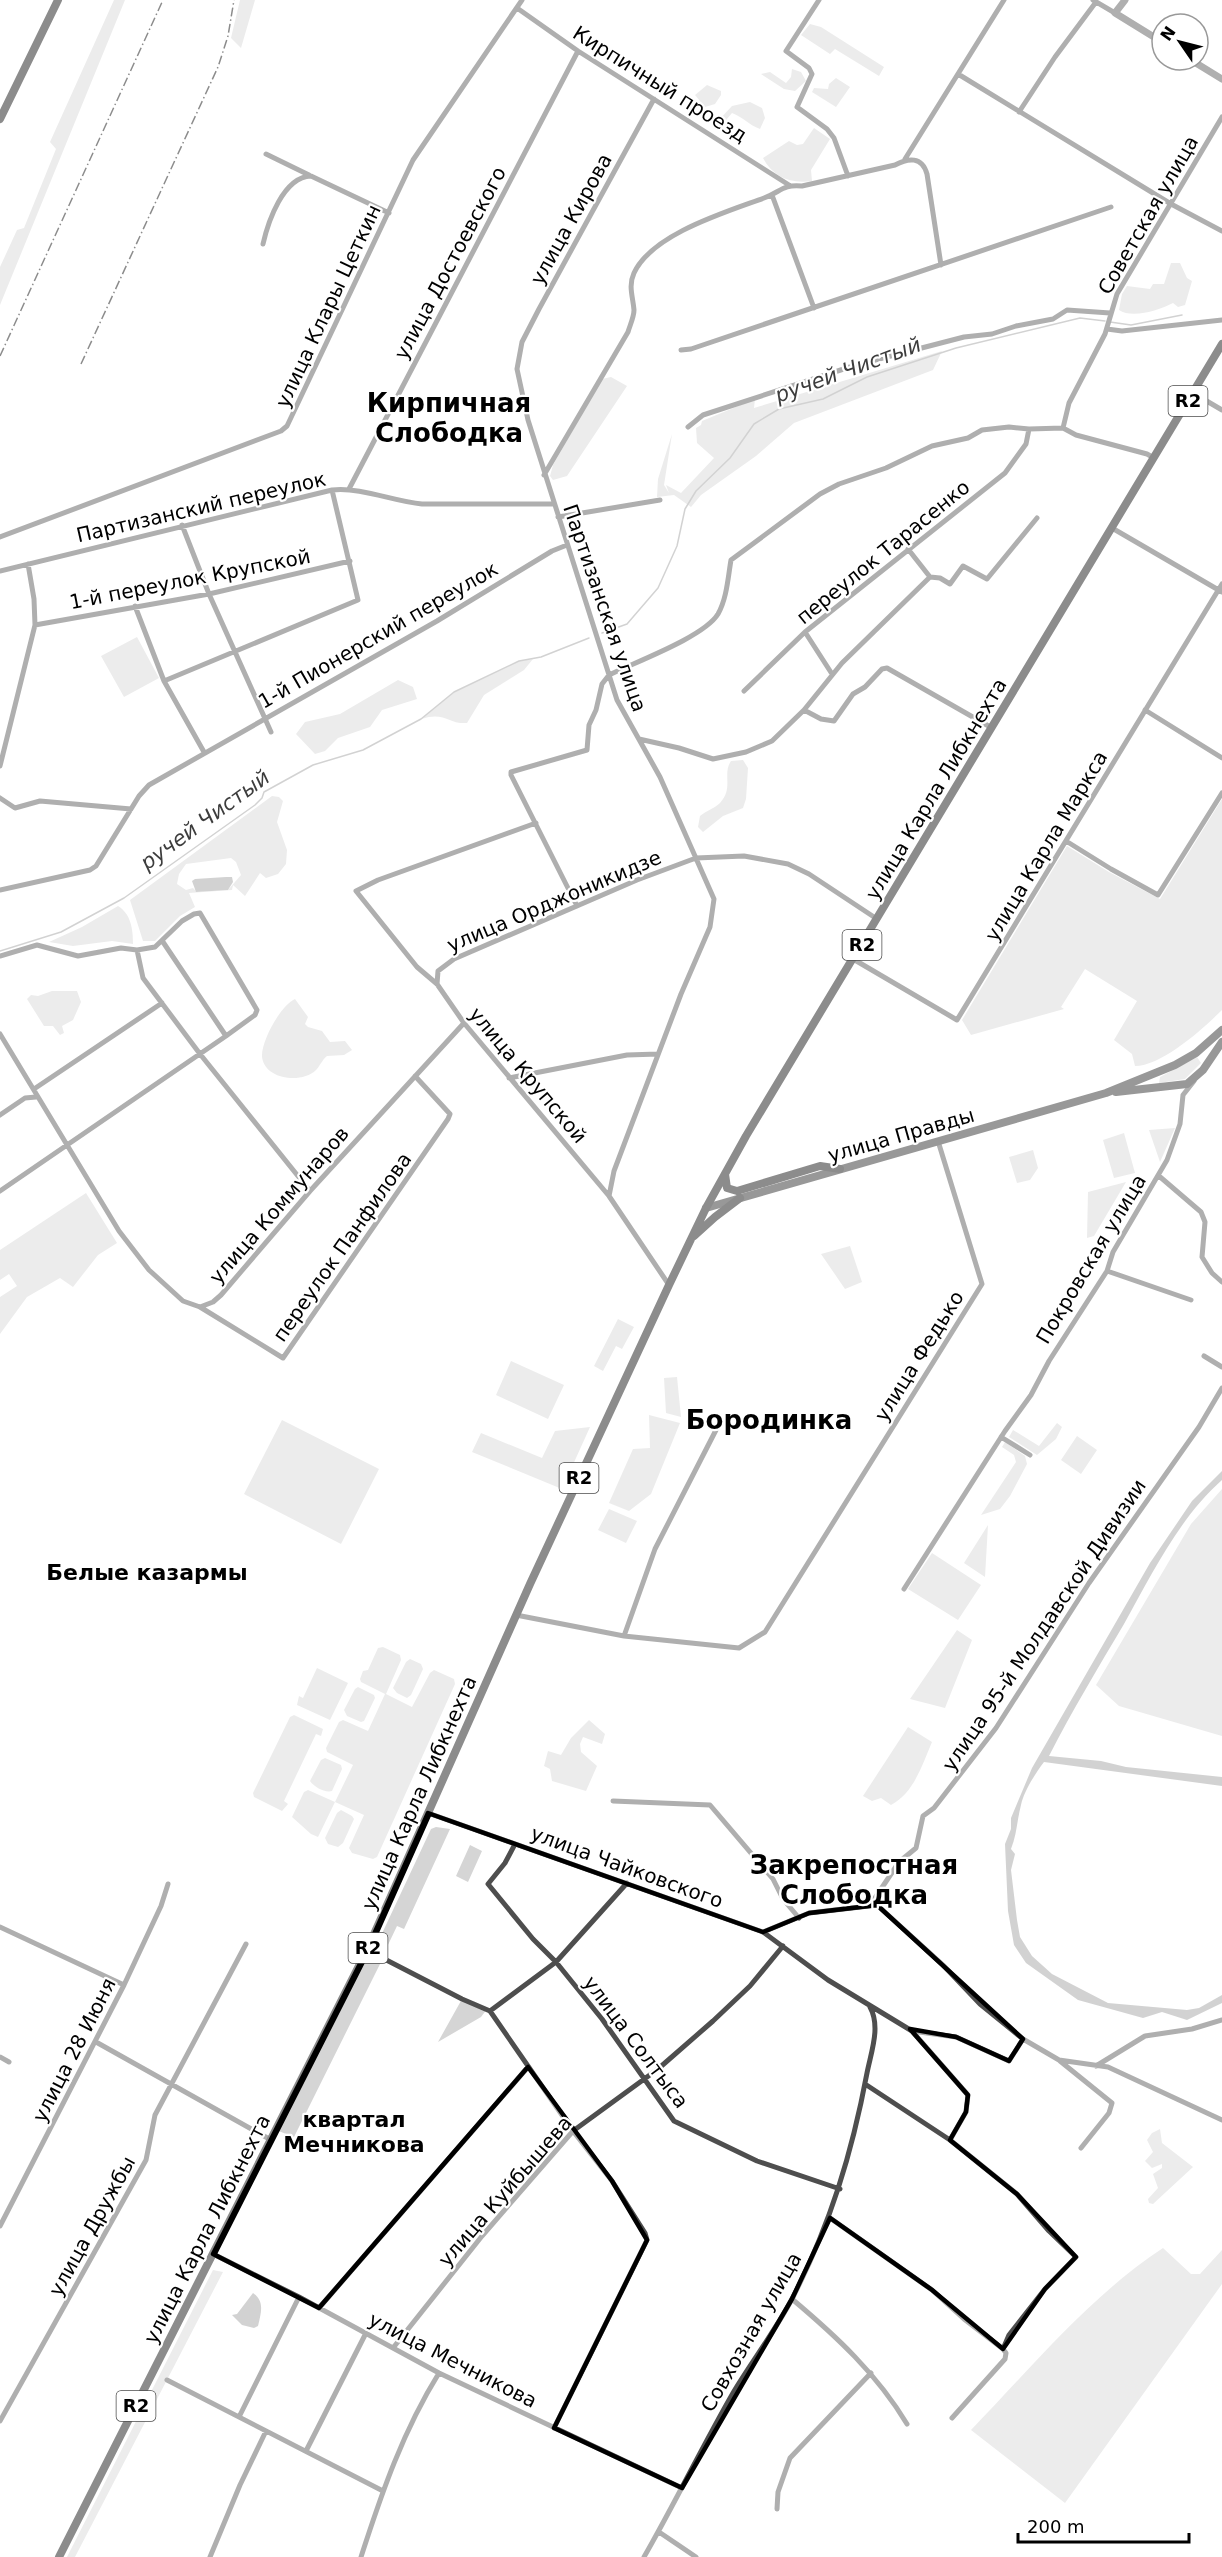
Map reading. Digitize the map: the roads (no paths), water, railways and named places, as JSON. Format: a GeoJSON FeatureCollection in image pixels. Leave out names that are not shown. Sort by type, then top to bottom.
{"type":"FeatureCollection","features":[{"type":"Feature","properties":{"kind":"main road"},"geometry":{"type":"LineString","coordinates":[[0,119],[58,0]]}},
{"type":"Feature","properties":{"kind":"main road","name":"улица Карла Либкнехта"},"geometry":{"type":"LineString","coordinates":[[59,2557],[367,1950],[516,1615],[706,1208],[725,1172],[1222,344]]}},
{"type":"Feature","properties":{"kind":"main road"},"geometry":{"type":"LineString","coordinates":[[1207,1064],[1203,1056],[1196,1053],[1222,1030]]}},
{"type":"Feature","properties":{"kind":"main road","name":"Покровская улица"},"geometry":{"type":"LineString","coordinates":[[1198,1076],[1222,1042]]}},
{"type":"Feature","properties":{"kind":"main road","name":"улица Правды"},"geometry":{"type":"LineString","coordinates":[[706,1208],[1106,1093],[1155,1075],[1196,1053]]}},
{"type":"Feature","properties":{"kind":"main road"},"geometry":{"type":"LineString","coordinates":[[1155,1075],[1153,1080],[1158,1089]]}},
{"type":"Feature","properties":{"kind":"main road","name":"улица Правды"},"geometry":{"type":"LineString","coordinates":[[1106,1093],[1176,1087],[1187,1084],[1198,1076]]}},
{"type":"Feature","properties":{"kind":"main road"},"geometry":{"type":"LineString","coordinates":[[725,1172],[727,1188],[737,1191],[820,1166],[840,1169]]}},
{"type":"Feature","properties":{"kind":"main road"},"geometry":{"type":"LineString","coordinates":[[690,1241],[715,1216],[740,1198]]}},
{"type":"Feature","properties":{"kind":"street","name":"улица Клары Цеткин"},"geometry":{"type":"LineString","coordinates":[[0,537],[281,431],[294,416],[421,147],[522,0]]}},
{"type":"Feature","properties":{"kind":"street"},"geometry":{"type":"LineString","coordinates":[[819,0],[786,51],[809,68],[812,74],[797,107],[827,129],[834,138],[848,176]]}},
{"type":"Feature","properties":{"kind":"street"},"geometry":{"type":"LineString","coordinates":[[544,475],[628,332],[634,311],[631,284],[639,265],[653,251],[687,227],[772,195],[789,185],[802,186],[848,176],[895,165],[905,159],[1004,0]]}},
{"type":"Feature","properties":{"kind":"street"},"geometry":{"type":"LineString","coordinates":[[1115,14],[1125,0]]}},
{"type":"Feature","properties":{"kind":"street"},"geometry":{"type":"LineString","coordinates":[[1019,112],[1054,57],[1095,1],[1150,35]]}},
{"type":"Feature","properties":{"kind":"street","name":"Кирпичный проезд"},"geometry":{"type":"LineString","coordinates":[[517,8],[578,51],[789,185]]}},
{"type":"Feature","properties":{"kind":"street","name":"улица Достоевского"},"geometry":{"type":"LineString","coordinates":[[349,489],[578,51]]}},
{"type":"Feature","properties":{"kind":"street"},"geometry":{"type":"LineString","coordinates":[[958,74],[1171,204],[1222,231]]}},
{"type":"Feature","properties":{"kind":"street","name":"улица Кирова"},"geometry":{"type":"LineString","coordinates":[[518,355],[539,309],[654,99]]}},
{"type":"Feature","properties":{"kind":"street","name":"Советская улица"},"geometry":{"type":"LineString","coordinates":[[1063,428],[1069,403],[1108,327],[1117,294],[1222,117]]}},
{"type":"Feature","properties":{"kind":"street"},"geometry":{"type":"LineString","coordinates":[[266,154],[389,213]]}},
{"type":"Feature","properties":{"kind":"street"},"geometry":{"type":"LineString","coordinates":[[905,159],[915,159],[925,168],[941,265]]}},
{"type":"Feature","properties":{"kind":"street"},"geometry":{"type":"LineString","coordinates":[[263,244],[268,220],[277,204],[298,179],[311,176]]}},
{"type":"Feature","properties":{"kind":"street"},"geometry":{"type":"LineString","coordinates":[[772,195],[814,308]]}},
{"type":"Feature","properties":{"kind":"street"},"geometry":{"type":"LineString","coordinates":[[681,350],[691,349],[1111,207]]}},
{"type":"Feature","properties":{"kind":"street"},"geometry":{"type":"LineString","coordinates":[[688,427],[703,415],[856,365],[964,337],[992,334],[1016,326],[1053,319],[1067,310],[1110,314]]}},
{"type":"Feature","properties":{"kind":"street"},"geometry":{"type":"LineString","coordinates":[[1108,327],[1122,331],[1222,320]]}},
{"type":"Feature","properties":{"kind":"street","name":"Партизанская улица"},"geometry":{"type":"LineString","coordinates":[[518,355],[517,377],[521,398],[622,712],[660,777],[714,899],[713,917],[614,1171],[609,1196]]}},
{"type":"Feature","properties":{"kind":"street"},"geometry":{"type":"LineString","coordinates":[[1193,393],[1222,410]]}},
{"type":"Feature","properties":{"kind":"street"},"geometry":{"type":"LineString","coordinates":[[577,906],[511,772],[587,750],[589,725],[596,710],[602,684],[609,675],[688,637],[709,623],[719,611],[725,594],[731,560],[820,494],[838,484],[920,453],[928,447],[968,438],[982,430],[1010,427],[1063,428],[1076,435],[1148,454],[1154,458]]}},
{"type":"Feature","properties":{"kind":"street","name":"переулок Тарасенко"},"geometry":{"type":"LineString","coordinates":[[744,691],[770,663],[806,632],[1005,473],[1026,444],[1029,429]]}},
{"type":"Feature","properties":{"kind":"street","name":"Партизанский переулок"},"geometry":{"type":"LineString","coordinates":[[0,571],[332,490],[349,489],[402,502],[422,504],[554,504]]}},
{"type":"Feature","properties":{"kind":"street"},"geometry":{"type":"LineString","coordinates":[[164,681],[358,600],[332,490]]}},
{"type":"Feature","properties":{"kind":"street"},"geometry":{"type":"LineString","coordinates":[[558,517],[660,500]]}},
{"type":"Feature","properties":{"kind":"street"},"geometry":{"type":"LineString","coordinates":[[908,549],[930,577],[940,578],[950,584],[963,566],[987,579],[1037,518]]}},
{"type":"Feature","properties":{"kind":"street"},"geometry":{"type":"LineString","coordinates":[[182,525],[209,594],[237,651],[271,732]]}},
{"type":"Feature","properties":{"kind":"street"},"geometry":{"type":"LineString","coordinates":[[1112,528],[1220,591]]}},
{"type":"Feature","properties":{"kind":"street","name":"1-й Пионерский переулок"},"geometry":{"type":"LineString","coordinates":[[0,890],[90,870],[96,866],[131,809],[149,785],[437,621],[552,551],[567,545]]}},
{"type":"Feature","properties":{"kind":"street","name":"1-й переулок Крупской"},"geometry":{"type":"LineString","coordinates":[[35,625],[209,594],[350,561]]}},
{"type":"Feature","properties":{"kind":"street"},"geometry":{"type":"LineString","coordinates":[[0,766],[35,625],[34,598],[28,564]]}},
{"type":"Feature","properties":{"kind":"street"},"geometry":{"type":"LineString","coordinates":[[639,739],[713,759],[746,752],[772,741],[804,710],[832,674],[930,577]]}},
{"type":"Feature","properties":{"kind":"street","name":"улица Карла Маркса"},"geometry":{"type":"LineString","coordinates":[[853,959],[957,1020],[1220,591],[1222,584]]}},
{"type":"Feature","properties":{"kind":"street"},"geometry":{"type":"LineString","coordinates":[[135,606],[164,681],[204,753]]}},
{"type":"Feature","properties":{"kind":"street"},"geometry":{"type":"LineString","coordinates":[[806,632],[832,674]]}},
{"type":"Feature","properties":{"kind":"street"},"geometry":{"type":"LineString","coordinates":[[804,710],[821,719],[834,721],[853,694],[865,687],[882,669],[887,668],[992,728]]}},
{"type":"Feature","properties":{"kind":"street"},"geometry":{"type":"LineString","coordinates":[[1145,710],[1222,758]]}},
{"type":"Feature","properties":{"kind":"street"},"geometry":{"type":"LineString","coordinates":[[1066,841],[1158,895],[1222,793]]}},
{"type":"Feature","properties":{"kind":"street"},"geometry":{"type":"LineString","coordinates":[[0,798],[15,807],[40,801],[131,809]]}},
{"type":"Feature","properties":{"kind":"street","name":"улица Крупской"},"geometry":{"type":"LineString","coordinates":[[536,823],[378,880],[356,891],[417,967],[437,984],[464,1023],[609,1196],[669,1285]]}},
{"type":"Feature","properties":{"kind":"street","name":"улица Орджоникидзе"},"geometry":{"type":"LineString","coordinates":[[437,984],[438,971],[454,959],[696,858],[744,856],[788,864],[809,874],[877,919]]}},
{"type":"Feature","properties":{"kind":"street"},"geometry":{"type":"LineString","coordinates":[[0,956],[37,945],[78,956],[121,948],[137,950],[155,947],[163,942],[182,921],[200,913],[257,1010],[255,1015],[226,1036],[0,1191]]}},
{"type":"Feature","properties":{"kind":"street"},"geometry":{"type":"LineString","coordinates":[[163,942],[226,1036]]}},
{"type":"Feature","properties":{"kind":"street"},"geometry":{"type":"LineString","coordinates":[[137,950],[143,978],[200,1054],[310,1191]]}},
{"type":"Feature","properties":{"kind":"street"},"geometry":{"type":"LineString","coordinates":[[34,1089],[162,1003]]}},
{"type":"Feature","properties":{"kind":"street","name":"улица Коммунаров"},"geometry":{"type":"LineString","coordinates":[[0,1034],[119,1231],[149,1270],[183,1301],[200,1307],[213,1302],[220,1295],[310,1191],[464,1023]]}},
{"type":"Feature","properties":{"kind":"street"},"geometry":{"type":"LineString","coordinates":[[509,1078],[627,1055],[658,1054]]}},
{"type":"Feature","properties":{"kind":"street","name":"переулок Панфилова"},"geometry":{"type":"LineString","coordinates":[[200,1307],[283,1358],[448,1119],[450,1114],[416,1076]]}},
{"type":"Feature","properties":{"kind":"street","name":"Покровская улица"},"geometry":{"type":"LineString","coordinates":[[904,1589],[1001,1437],[1031,1395],[1049,1361],[1107,1271],[1113,1252],[1158,1176],[1180,1124],[1184,1095],[1198,1076]]}},
{"type":"Feature","properties":{"kind":"street"},"geometry":{"type":"LineString","coordinates":[[1176,1087],[1184,1095]]}},
{"type":"Feature","properties":{"kind":"street"},"geometry":{"type":"LineString","coordinates":[[0,1115],[25,1098],[36,1097]]}},
{"type":"Feature","properties":{"kind":"street","name":"улица Федько"},"geometry":{"type":"LineString","coordinates":[[624,1636],[739,1647],[765,1632],[982,1284],[938,1141]]}},
{"type":"Feature","properties":{"kind":"street"},"geometry":{"type":"LineString","coordinates":[[1158,1176],[1201,1212],[1205,1222],[1202,1257],[1212,1273],[1222,1282]]}},
{"type":"Feature","properties":{"kind":"street"},"geometry":{"type":"LineString","coordinates":[[1107,1271],[1191,1300]]}},
{"type":"Feature","properties":{"kind":"street"},"geometry":{"type":"LineString","coordinates":[[1204,1356],[1222,1367]]}},
{"type":"Feature","properties":{"kind":"street","name":"улица 95-й Молдавской Дивизии"},"geometry":{"type":"LineString","coordinates":[[871,1904],[899,1862],[916,1848],[923,1816],[934,1808],[996,1728],[1089,1583],[1199,1427],[1222,1388]]}},
{"type":"Feature","properties":{"kind":"street"},"geometry":{"type":"LineString","coordinates":[[516,1615],[624,1636],[655,1549],[716,1430]]}},
{"type":"Feature","properties":{"kind":"street"},"geometry":{"type":"LineString","coordinates":[[1001,1437],[1030,1455]]}},
{"type":"Feature","properties":{"kind":"street"},"geometry":{"type":"LineString","coordinates":[[613,1801],[710,1805],[773,1879],[783,1899],[799,1918]]}},
{"type":"Feature","properties":{"kind":"street","name":"улица Чайковского"},"geometry":{"type":"LineString","coordinates":[[428,1813],[763,1932],[828,1980],[912,2031],[956,2037],[1009,2061],[1023,2039]]}},
{"type":"Feature","properties":{"kind":"street","name":"улица Солтыса"},"geometry":{"type":"LineString","coordinates":[[515,1844],[505,1863],[488,1884],[602,2019],[674,2121],[757,2161],[840,2189]]}},
{"type":"Feature","properties":{"kind":"street"},"geometry":{"type":"LineString","coordinates":[[490,2011],[556,1962],[627,1883]]}},
{"type":"Feature","properties":{"kind":"street","name":"улица 28 Июня"},"geometry":{"type":"LineString","coordinates":[[0,2226],[124,1985],[161,1906],[168,1884]]}},
{"type":"Feature","properties":{"kind":"street"},"geometry":{"type":"LineString","coordinates":[[763,1932],[818,1911],[871,1904],[882,1908],[943,1965],[980,2004],[1023,2039],[1059,2060],[1112,2103],[1108,2113],[1081,2148]]}},
{"type":"Feature","properties":{"kind":"street"},"geometry":{"type":"LineString","coordinates":[[0,1927],[124,1985]]}},
{"type":"Feature","properties":{"kind":"street","name":"улица Дружбы"},"geometry":{"type":"LineString","coordinates":[[0,2421],[146,2160],[155,2115],[246,1944]]}},
{"type":"Feature","properties":{"kind":"street","name":"улица Куйбышева"},"geometry":{"type":"LineString","coordinates":[[393,2348],[482,2236],[573,2132],[644,2080],[750,1986],[783,1946]]}},
{"type":"Feature","properties":{"kind":"street"},"geometry":{"type":"LineString","coordinates":[[367,1950],[490,2011],[573,2132],[612,2181],[645,2234],[646,2240],[554,2428]]}},
{"type":"Feature","properties":{"kind":"street","name":"Совхозная улица"},"geometry":{"type":"LineString","coordinates":[[644,2557],[733,2393],[792,2299],[830,2218],[840,2189],[876,2027],[875,2016],[870,2007]]}},
{"type":"Feature","properties":{"kind":"street"},"geometry":{"type":"LineString","coordinates":[[1094,2067],[1145,2036],[1192,2029],[1222,2020]]}},
{"type":"Feature","properties":{"kind":"street"},"geometry":{"type":"LineString","coordinates":[[912,2031],[968,2095],[966,2112],[950,2140]]}},
{"type":"Feature","properties":{"kind":"street"},"geometry":{"type":"LineString","coordinates":[[96,2042],[271,2140]]}},
{"type":"Feature","properties":{"kind":"street"},"geometry":{"type":"LineString","coordinates":[[0,2057],[9,2062]]}},
{"type":"Feature","properties":{"kind":"street"},"geometry":{"type":"LineString","coordinates":[[1059,2060],[1094,2067],[1108,2067],[1222,2120]]}},
{"type":"Feature","properties":{"kind":"street"},"geometry":{"type":"LineString","coordinates":[[319,2308],[528,2067]]}},
{"type":"Feature","properties":{"kind":"street"},"geometry":{"type":"LineString","coordinates":[[865,2084],[950,2140],[1017,2194],[1048,2231],[1076,2257],[1045,2289],[1009,2335],[1003,2349]]}},
{"type":"Feature","properties":{"kind":"street"},"geometry":{"type":"LineString","coordinates":[[830,2218],[932,2290],[1006,2353],[1005,2359],[952,2418]]}},
{"type":"Feature","properties":{"kind":"street","name":"улица Мечникова"},"geometry":{"type":"LineString","coordinates":[[213,2254],[299,2297],[439,2373],[682,2488]]}},
{"type":"Feature","properties":{"kind":"street"},"geometry":{"type":"LineString","coordinates":[[239,2417],[299,2297]]}},
{"type":"Feature","properties":{"kind":"street"},"geometry":{"type":"LineString","coordinates":[[792,2299],[831,2332],[872,2373],[907,2424]]}},
{"type":"Feature","properties":{"kind":"street"},"geometry":{"type":"LineString","coordinates":[[306,2451],[366,2333]]}},
{"type":"Feature","properties":{"kind":"street"},"geometry":{"type":"LineString","coordinates":[[362,2557],[383,2491],[409,2424],[439,2373]]}},
{"type":"Feature","properties":{"kind":"street"},"geometry":{"type":"LineString","coordinates":[[777,2509],[778,2492],[790,2458],[872,2373]]}},
{"type":"Feature","properties":{"kind":"street"},"geometry":{"type":"LineString","coordinates":[[167,2380],[383,2491]]}},
{"type":"Feature","properties":{"kind":"street"},"geometry":{"type":"LineString","coordinates":[[210,2557],[240,2485],[266,2431]]}},
{"type":"Feature","properties":{"kind":"street"},"geometry":{"type":"LineString","coordinates":[[659,2532],[696,2557]]}},
{"type":"Feature","properties":{"kind":"waterway","name":"ручей Чистый"},"geometry":{"type":"LineString","coordinates":[[1110,322],[1131,325],[1182,315]]}},
{"type":"Feature","properties":{"kind":"waterway","name":"ручей Чистый"},"geometry":{"type":"LineString","coordinates":[[602,633],[627,624],[658,588],[677,546],[685,509],[696,491],[730,458],[754,424],[779,409],[823,399],[867,377],[956,348],[1080,318],[1105,321]]}},
{"type":"Feature","properties":{"kind":"waterway","name":"ручей Чистый"},"geometry":{"type":"LineString","coordinates":[[0,951],[61,932],[124,898],[255,805],[264,792],[313,765],[363,750],[421,719],[454,692],[519,661],[541,657],[589,638]]}},
{"type":"Feature","properties":{"kind":"railway"},"geometry":{"type":"LineString","coordinates":[[0,356],[163,0]]}},
{"type":"Feature","properties":{"kind":"railway"},"geometry":{"type":"LineString","coordinates":[[81,364],[218,67],[228,36],[234,0]]}},
{"type":"Feature","properties":{"kind":"district","name":"Кирпичная Слободка"},"geometry":{"type":"Point","coordinates":[449,418]}},
{"type":"Feature","properties":{"kind":"district","name":"Бородинка"},"geometry":{"type":"Point","coordinates":[769,1420]}},
{"type":"Feature","properties":{"kind":"district","name":"Белые казармы"},"geometry":{"type":"Point","coordinates":[147,1572]}},
{"type":"Feature","properties":{"kind":"district","name":"Закрепостная Слободка"},"geometry":{"type":"Point","coordinates":[854,1880]}},
{"type":"Feature","properties":{"kind":"district","name":"квартал Мечникова"},"geometry":{"type":"Point","coordinates":[354,2132]}}]}
